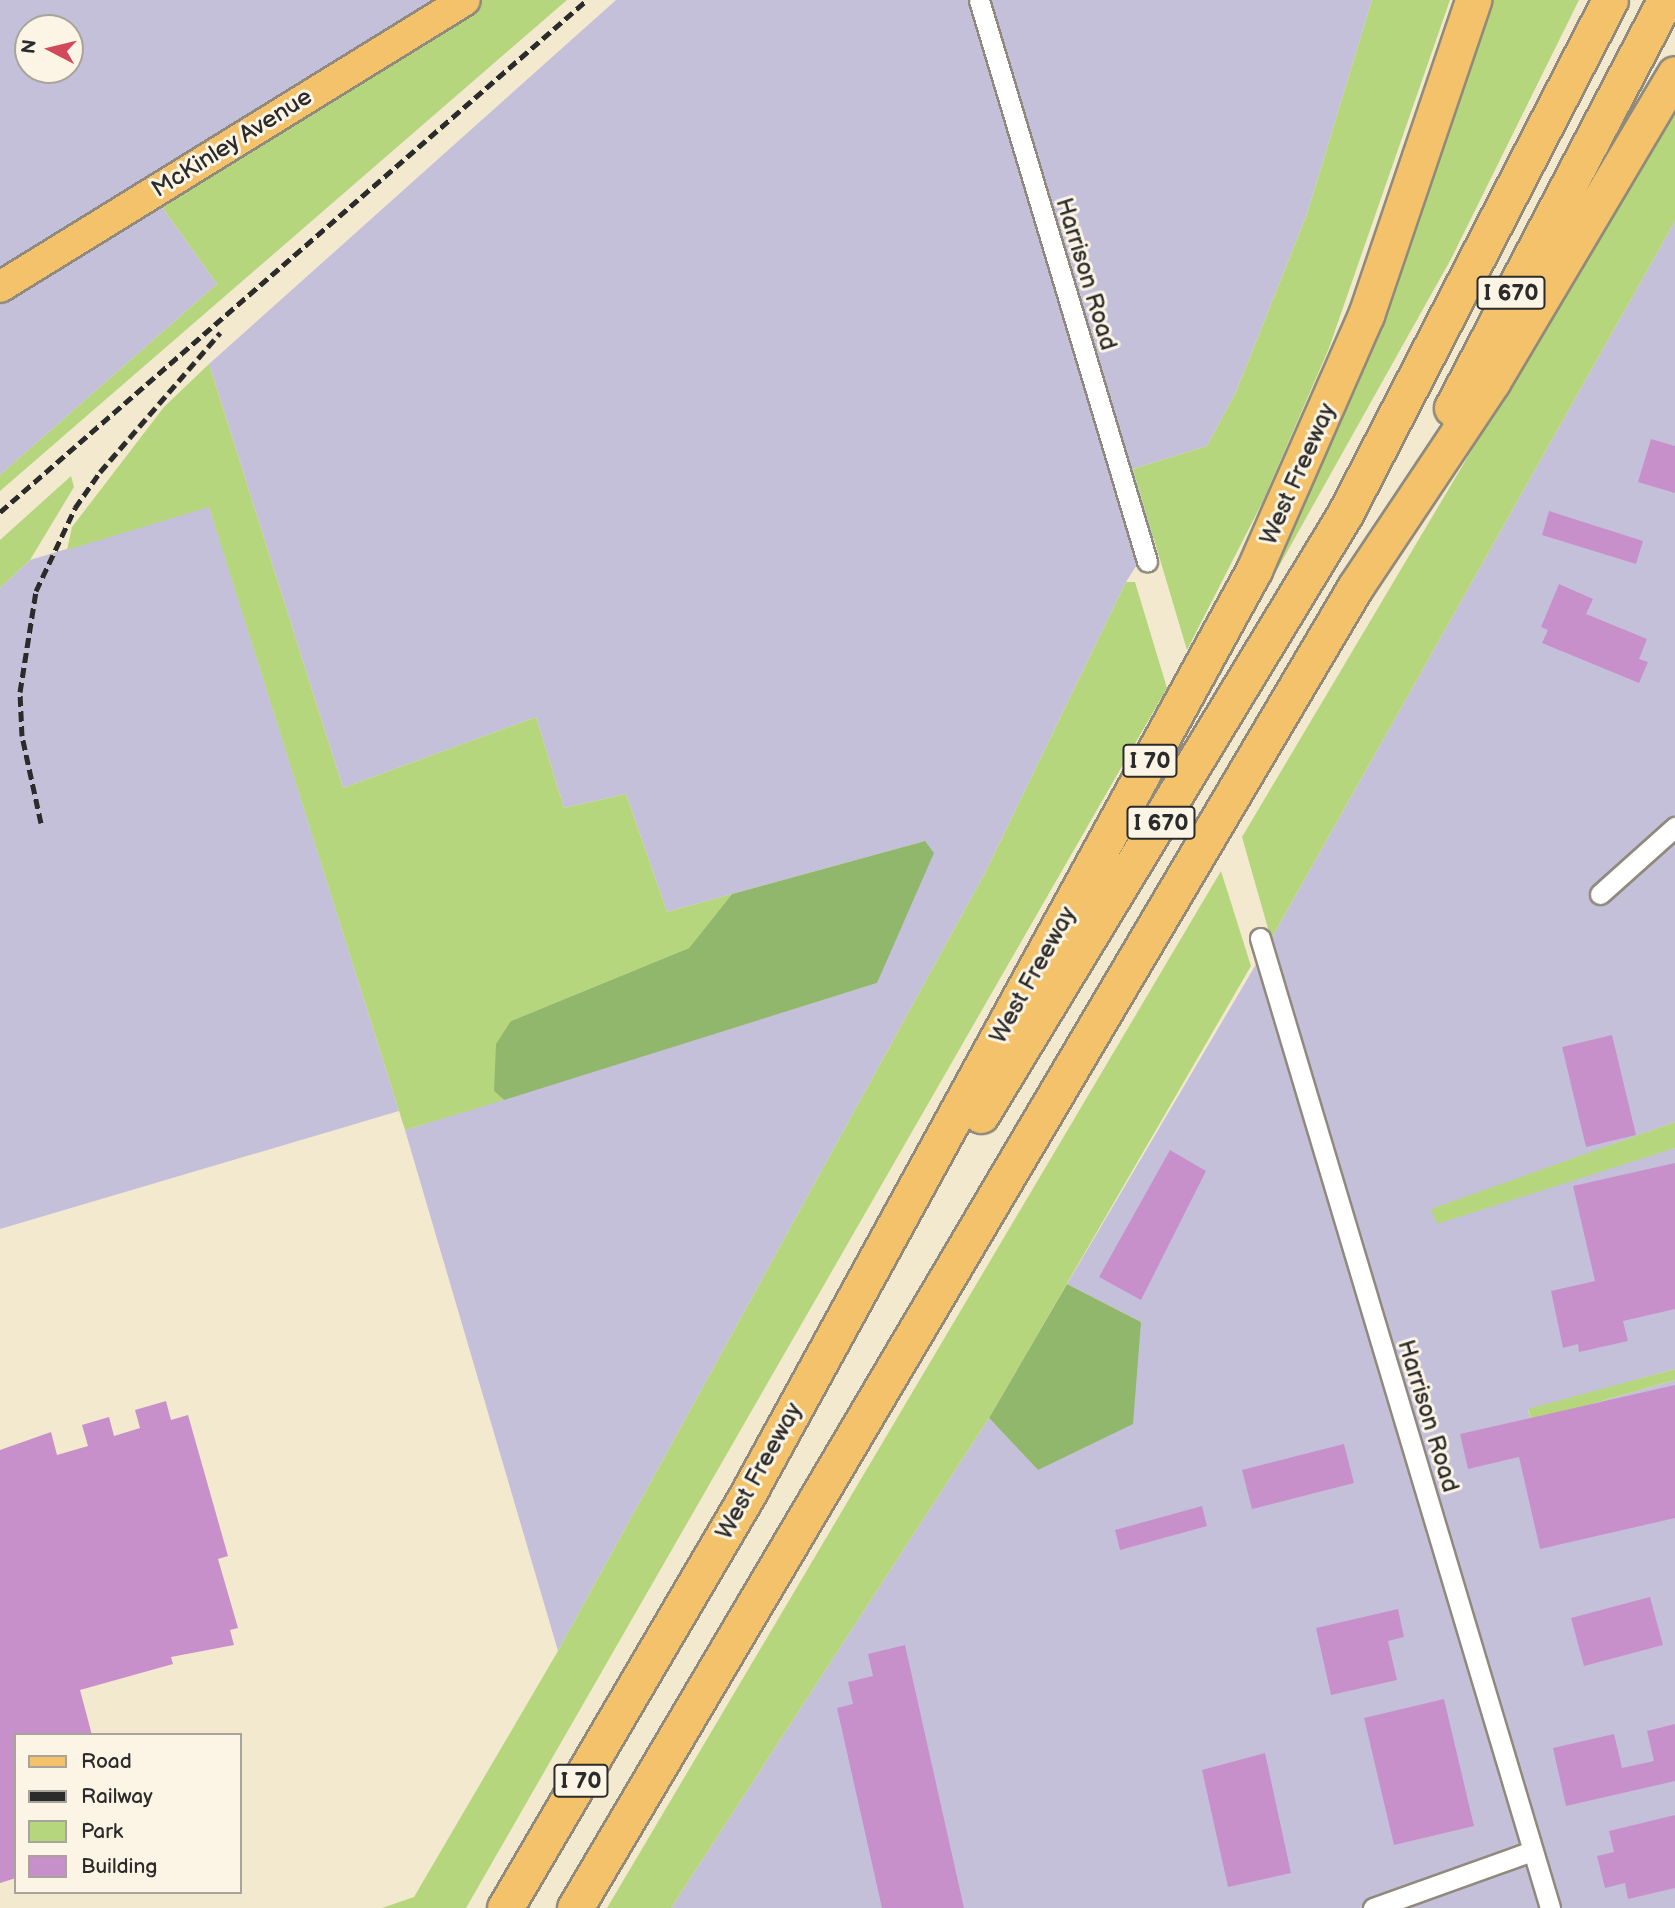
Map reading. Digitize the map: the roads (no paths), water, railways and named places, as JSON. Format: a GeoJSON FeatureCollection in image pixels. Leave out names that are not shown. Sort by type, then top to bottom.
{"type":"FeatureCollection","features":[{"type":"Feature","properties":{"kind":"highway","name":"West Freeway"},"geometry":{"type":"LineString","coordinates":[[505,1908],[751,1488],[1254,570],[1366,315],[1473,0]]}},
{"type":"Feature","properties":{"kind":"highway","name":"I 670"},"geometry":{"type":"LineString","coordinates":[[751,1488],[1339,525],[1436,349],[1610,0]]}},
{"type":"Feature","properties":{"kind":"highway","name":"I 670"},"geometry":{"type":"LineString","coordinates":[[1356,586],[1665,0]]}},
{"type":"Feature","properties":{"kind":"highway","name":"I 70"},"geometry":{"type":"LineString","coordinates":[[575,1908],[1356,586],[1492,382],[1675,74]]}},
{"type":"Feature","properties":{"kind":"main road","name":"McKinley Avenue"},"geometry":{"type":"LineString","coordinates":[[0,287],[465,0]]}},
{"type":"Feature","properties":{"kind":"street","name":"Harrison Road"},"geometry":{"type":"LineString","coordinates":[[979,0],[1147,561]]}},
{"type":"Feature","properties":{"kind":"street"},"geometry":{"type":"LineString","coordinates":[[1600,894],[1675,827]]}},
{"type":"Feature","properties":{"kind":"street","name":"Harrison Road"},"geometry":{"type":"LineString","coordinates":[[1260,938],[1550,1908]]}},
{"type":"Feature","properties":{"kind":"street"},"geometry":{"type":"LineString","coordinates":[[1373,1908],[1532,1851]]}},
{"type":"Feature","properties":{"kind":"railway"},"geometry":{"type":"LineString","coordinates":[[0,512],[587,0]]}},
{"type":"Feature","properties":{"kind":"railway"},"geometry":{"type":"LineString","coordinates":[[41,823],[22,736],[20,692],[36,591],[75,508],[100,472],[220,333]]}}]}
